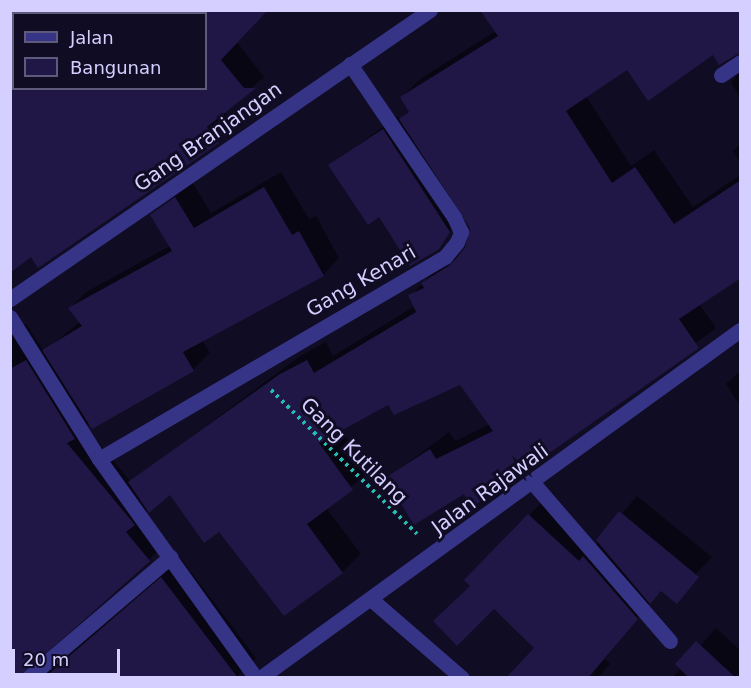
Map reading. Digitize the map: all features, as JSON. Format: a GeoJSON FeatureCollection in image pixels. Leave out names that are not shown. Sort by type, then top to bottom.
{"type":"FeatureCollection","features":[{"type":"Feature","properties":{"kind":"street","name":"Gang Branjangan"},"geometry":{"type":"LineString","coordinates":[[10,299],[430,10]]}},
{"type":"Feature","properties":{"kind":"street"},"geometry":{"type":"LineString","coordinates":[[721,75],[741,62]]}},
{"type":"Feature","properties":{"kind":"street","name":"Gang Kenari"},"geometry":{"type":"LineString","coordinates":[[99,459],[250,369],[446,257],[461,232],[350,64]]}},
{"type":"Feature","properties":{"kind":"street"},"geometry":{"type":"LineString","coordinates":[[10,317],[99,459],[258,678]]}},
{"type":"Feature","properties":{"kind":"street","name":"Jalan Rajawali"},"geometry":{"type":"LineString","coordinates":[[258,678],[372,600],[741,330]]}},
{"type":"Feature","properties":{"kind":"street"},"geometry":{"type":"LineString","coordinates":[[533,483],[670,641]]}},
{"type":"Feature","properties":{"kind":"street"},"geometry":{"type":"LineString","coordinates":[[28,678],[170,557]]}},
{"type":"Feature","properties":{"kind":"street"},"geometry":{"type":"LineString","coordinates":[[372,600],[462,678]]}},
{"type":"Feature","properties":{"kind":"path","name":"Gang Kutilang"},"geometry":{"type":"LineString","coordinates":[[250,369],[437,553]]}},
{"type":"Feature","properties":{"kind":"building"},"geometry":{"type":"Polygon","coordinates":[[[206,10],[268,10],[221,60],[244,88],[256,88],[207,127],[219,143],[38,268],[31,257],[10,273],[10,88],[12,90],[207,90],[206,10]]]}},
{"type":"Feature","properties":{"kind":"building"},"geometry":{"type":"Polygon","coordinates":[[[480,10],[741,10],[741,52],[719,65],[713,55],[648,101],[627,70],[566,111],[612,183],[635,167],[674,224],[741,180],[741,278],[679,319],[699,348],[471,508],[464,494],[414,525],[385,478],[430,449],[436,459],[493,431],[460,385],[394,415],[388,405],[319,443],[353,490],[307,524],[343,573],[284,616],[219,532],[204,543],[170,495],[149,513],[128,482],[280,374],[307,360],[314,373],[416,312],[408,295],[424,288],[421,283],[450,265],[465,248],[470,228],[399,119],[409,112],[400,97],[498,36],[480,10]]]}},
{"type":"Feature","properties":{"kind":"building"},"geometry":{"type":"Polygon","coordinates":[[[383,129],[450,232],[439,249],[410,266],[379,217],[368,225],[328,165],[383,129]]]}},
{"type":"Feature","properties":{"kind":"building"},"geometry":{"type":"Polygon","coordinates":[[[264,187],[292,235],[299,231],[324,276],[183,352],[194,371],[92,429],[42,350],[82,326],[68,308],[172,251],[150,215],[175,197],[194,228],[264,187]]]}},
{"type":"Feature","properties":{"kind":"building"},"geometry":{"type":"Polygon","coordinates":[[[26,360],[75,439],[67,443],[135,525],[126,532],[150,561],[19,678],[10,678],[10,369],[26,360]]]}},
{"type":"Feature","properties":{"kind":"building"},"geometry":{"type":"Polygon","coordinates":[[[619,511],[699,577],[677,604],[661,591],[650,604],[596,540],[619,511]]]}},
{"type":"Feature","properties":{"kind":"building"},"geometry":{"type":"Polygon","coordinates":[[[528,514],[579,561],[583,556],[638,619],[588,678],[506,678],[534,648],[494,609],[457,646],[433,621],[470,586],[464,580],[528,514]]]}},
{"type":"Feature","properties":{"kind":"building"},"geometry":{"type":"Polygon","coordinates":[[[161,577],[238,678],[44,678],[161,577]]]}},
{"type":"Feature","properties":{"kind":"building"},"geometry":{"type":"Polygon","coordinates":[[[696,641],[736,678],[689,678],[675,664],[696,641]]]}}]}
